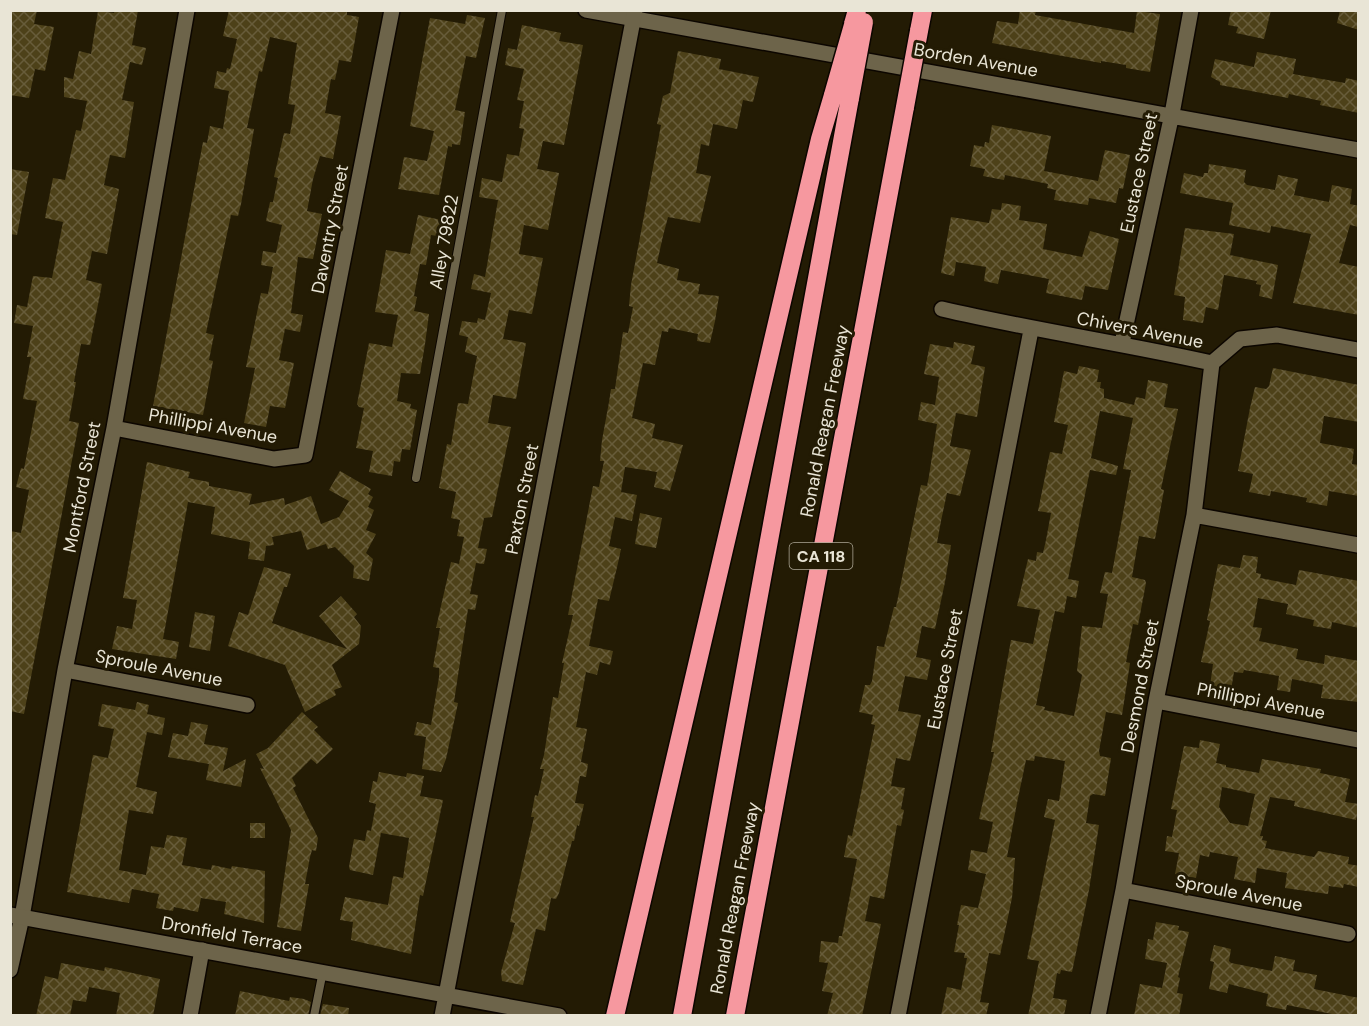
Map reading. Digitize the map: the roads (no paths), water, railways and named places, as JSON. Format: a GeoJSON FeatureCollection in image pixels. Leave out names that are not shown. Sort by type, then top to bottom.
{"type":"FeatureCollection","features":[{"type":"Feature","properties":{"kind":"highway","name":"Ronald Reagan Freeway"},"geometry":{"type":"LineString","coordinates":[[736,1010],[923,10]]}},
{"type":"Feature","properties":{"kind":"highway"},"geometry":{"type":"LineString","coordinates":[[682,1016],[841,96],[860,17]]}},
{"type":"Feature","properties":{"kind":"highway"},"geometry":{"type":"LineString","coordinates":[[615,1016],[820,139],[841,96]]}},
{"type":"Feature","properties":{"kind":"street","name":"Montford Street"},"geometry":{"type":"LineString","coordinates":[[10,970],[16,916],[114,428],[187,10]]}},
{"type":"Feature","properties":{"kind":"street","name":"Daventry Street"},"geometry":{"type":"LineString","coordinates":[[305,455],[392,10]]}},
{"type":"Feature","properties":{"kind":"street","name":"Borden Avenue"},"geometry":{"type":"LineString","coordinates":[[586,10],[634,15],[1359,150]]}},
{"type":"Feature","properties":{"kind":"street","name":"Eustace Street"},"geometry":{"type":"LineString","coordinates":[[1122,344],[1172,114],[1191,10]]}},
{"type":"Feature","properties":{"kind":"street","name":"Paxton Street"},"geometry":{"type":"LineString","coordinates":[[444,1016],[634,15]]}},
{"type":"Feature","properties":{"kind":"street","name":"Chivers Avenue"},"geometry":{"type":"LineString","coordinates":[[942,309],[1031,330],[1122,344],[1212,363],[1240,339],[1277,335],[1359,350]]}},
{"type":"Feature","properties":{"kind":"street","name":"Eustace Street"},"geometry":{"type":"LineString","coordinates":[[898,1016],[1031,330]]}},
{"type":"Feature","properties":{"kind":"street","name":"Desmond Street"},"geometry":{"type":"LineString","coordinates":[[1098,1016],[1156,701],[1194,515],[1212,363]]}},
{"type":"Feature","properties":{"kind":"street","name":"Phillippi Avenue"},"geometry":{"type":"LineString","coordinates":[[114,428],[274,459],[305,455]]}},
{"type":"Feature","properties":{"kind":"street"},"geometry":{"type":"LineString","coordinates":[[1194,515],[1359,545]]}},
{"type":"Feature","properties":{"kind":"street","name":"Sproule Avenue"},"geometry":{"type":"LineString","coordinates":[[65,670],[247,705]]}},
{"type":"Feature","properties":{"kind":"street","name":"Phillippi Avenue"},"geometry":{"type":"LineString","coordinates":[[1156,701],[1359,740]]}},
{"type":"Feature","properties":{"kind":"street","name":"Sproule Avenue"},"geometry":{"type":"LineString","coordinates":[[1123,890],[1348,934]]}},
{"type":"Feature","properties":{"kind":"street","name":"Dronfield Terrace"},"geometry":{"type":"LineString","coordinates":[[16,916],[559,1016]]}},
{"type":"Feature","properties":{"kind":"street"},"geometry":{"type":"LineString","coordinates":[[190,1016],[202,950]]}},
{"type":"Feature","properties":{"kind":"lane","name":"Alley 79822"},"geometry":{"type":"LineString","coordinates":[[416,478],[502,10]]}},
{"type":"Feature","properties":{"kind":"lane"},"geometry":{"type":"LineString","coordinates":[[314,1016],[323,971]]}}]}
